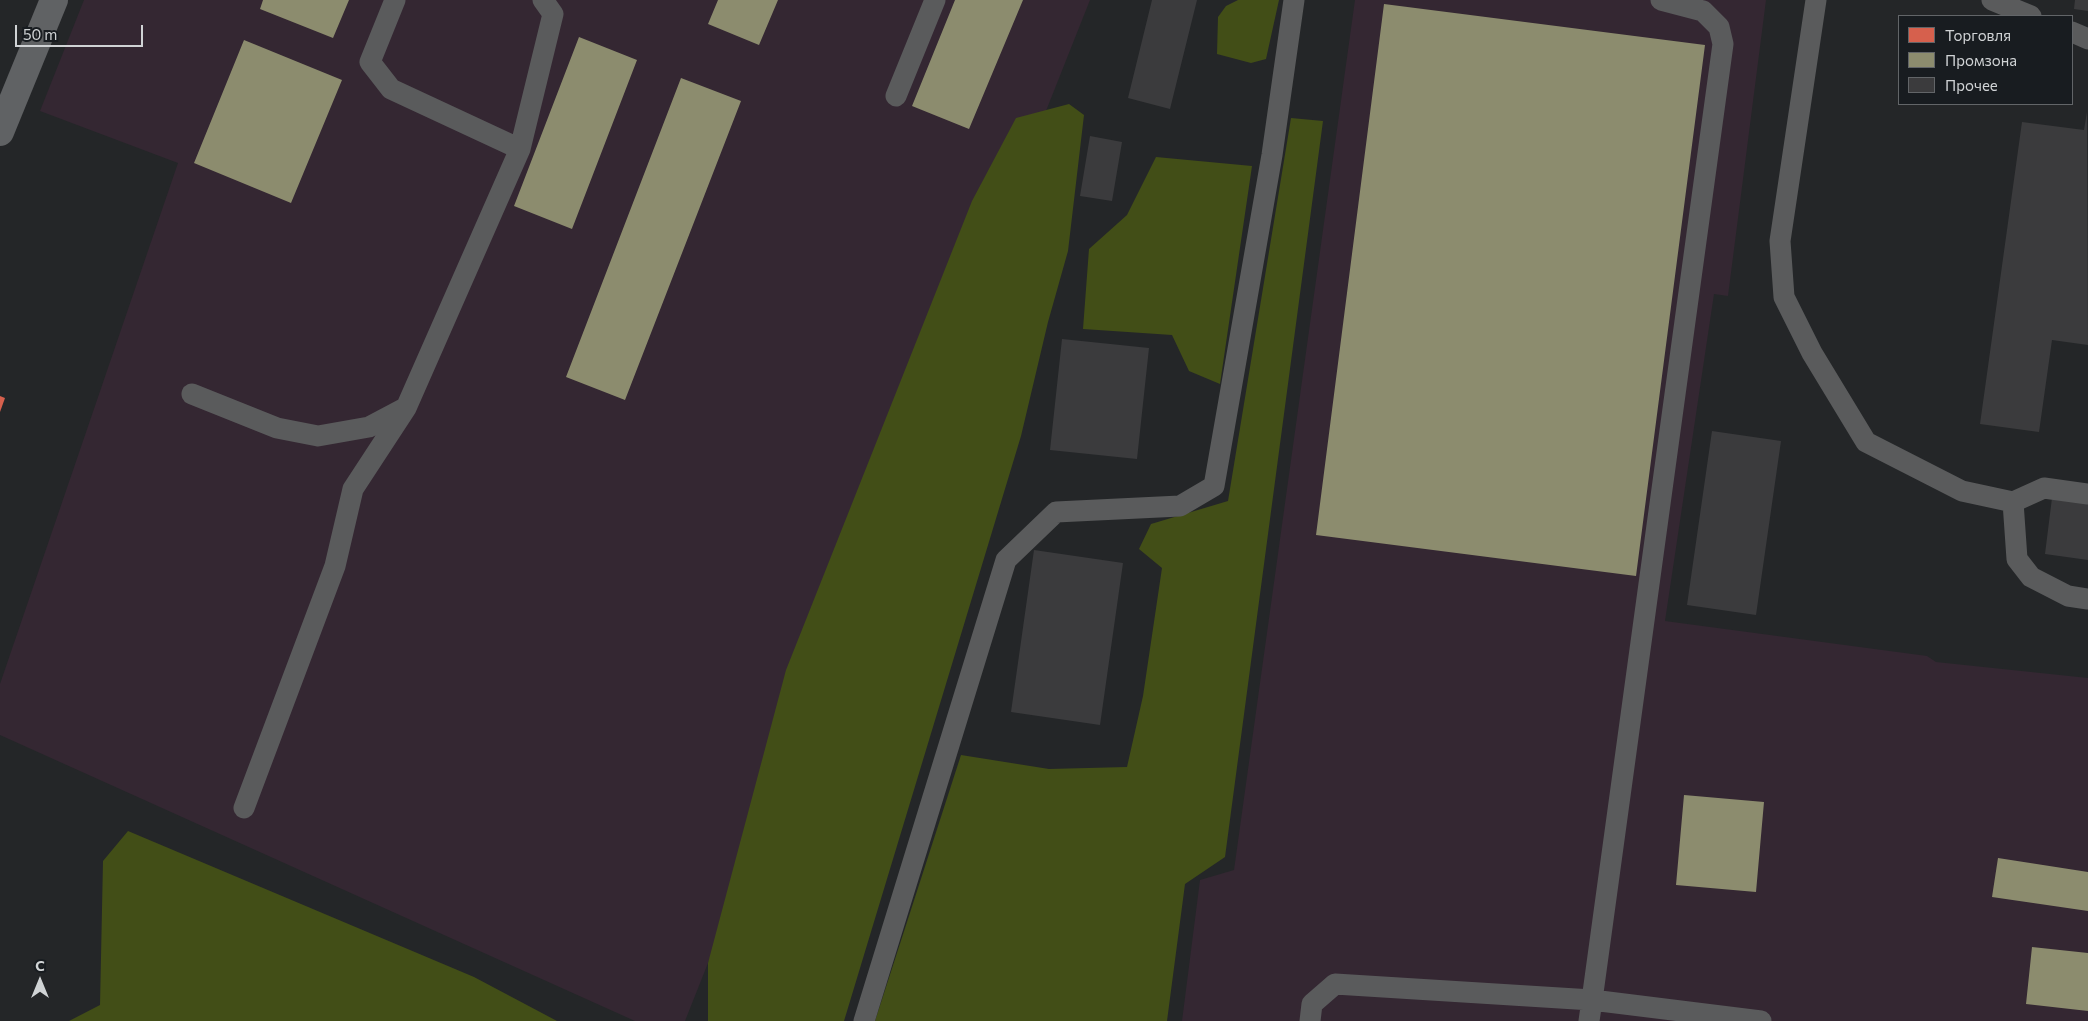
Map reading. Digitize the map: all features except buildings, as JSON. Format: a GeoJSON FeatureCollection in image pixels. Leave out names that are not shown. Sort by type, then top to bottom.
{"type":"FeatureCollection","features":[{"type":"Feature","properties":{"kind":"highway"},"geometry":{"type":"LineString","coordinates":[[0,132],[54,0]]}},
{"type":"Feature","properties":{"kind":"street"},"geometry":{"type":"LineString","coordinates":[[395,0],[370,62],[391,89],[520,149]]}},
{"type":"Feature","properties":{"kind":"street"},"geometry":{"type":"LineString","coordinates":[[244,808],[336,566],[354,489],[406,408],[520,149],[553,14],[543,0]]}},
{"type":"Feature","properties":{"kind":"street"},"geometry":{"type":"LineString","coordinates":[[896,96],[935,0]]}},
{"type":"Feature","properties":{"kind":"street"},"geometry":{"type":"LineString","coordinates":[[864,1021],[1006,560],[1056,512],[1180,506],[1214,486],[1272,155],[1294,0]]}},
{"type":"Feature","properties":{"kind":"street"},"geometry":{"type":"LineString","coordinates":[[1589,1021],[1723,44],[1719,27],[1703,11],[1661,0]]}},
{"type":"Feature","properties":{"kind":"street"},"geometry":{"type":"LineString","coordinates":[[1816,0],[1780,241],[1784,297],[1812,353],[1866,442],[1962,490],[2013,502],[2044,488],[2088,494]]}},
{"type":"Feature","properties":{"kind":"street"},"geometry":{"type":"LineString","coordinates":[[1992,0],[2029,15]]}},
{"type":"Feature","properties":{"kind":"street"},"geometry":{"type":"LineString","coordinates":[[2073,32],[2088,39]]}},
{"type":"Feature","properties":{"kind":"street"},"geometry":{"type":"LineString","coordinates":[[192,394],[277,428],[318,436],[369,427],[406,408]]}},
{"type":"Feature","properties":{"kind":"street"},"geometry":{"type":"LineString","coordinates":[[2013,502],[2017,559],[2031,577],[2068,596],[2088,599]]}},
{"type":"Feature","properties":{"kind":"street"},"geometry":{"type":"LineString","coordinates":[[1310,1021],[1312,1004],[1335,984],[1592,1000],[1761,1021]]}},
{"type":"Feature","properties":{"kind":"shaded area"},"geometry":{"type":"Polygon","coordinates":[[[84,0],[1090,0],[685,1021],[635,1021],[0,735],[0,684],[178,163],[40,111],[84,0]]]}},
{"type":"Feature","properties":{"kind":"shaded area"},"geometry":{"type":"Polygon","coordinates":[[[1355,0],[1766,0],[1728,296],[1714,294],[1665,621],[1927,656],[1936,662],[2088,678],[2088,1021],[1182,1021],[1200,880],[1234,870],[1355,0]]]}},
{"type":"Feature","properties":{"kind":"green space"},"geometry":{"type":"Polygon","coordinates":[[[1238,0],[1279,0],[1266,59],[1251,63],[1217,54],[1218,17],[1226,6],[1238,0]]]}},
{"type":"Feature","properties":{"kind":"green space"},"geometry":{"type":"Polygon","coordinates":[[[1069,104],[1084,115],[1068,251],[1048,322],[1021,436],[844,1021],[708,1021],[708,963],[786,670],[972,201],[1016,118],[1069,104]]]}},
{"type":"Feature","properties":{"kind":"green space"},"geometry":{"type":"Polygon","coordinates":[[[1291,118],[1323,121],[1225,857],[1185,884],[1167,1021],[875,1021],[961,755],[1049,769],[1127,767],[1143,696],[1162,568],[1139,549],[1151,524],[1228,501],[1291,118]]]}},
{"type":"Feature","properties":{"kind":"green space"},"geometry":{"type":"Polygon","coordinates":[[[1156,157],[1252,166],[1220,384],[1189,371],[1172,335],[1083,329],[1089,249],[1127,215],[1156,157]]]}},
{"type":"Feature","properties":{"kind":"green space"},"geometry":{"type":"Polygon","coordinates":[[[128,831],[474,977],[557,1021],[69,1021],[100,1005],[103,861],[128,831]]]}}]}
